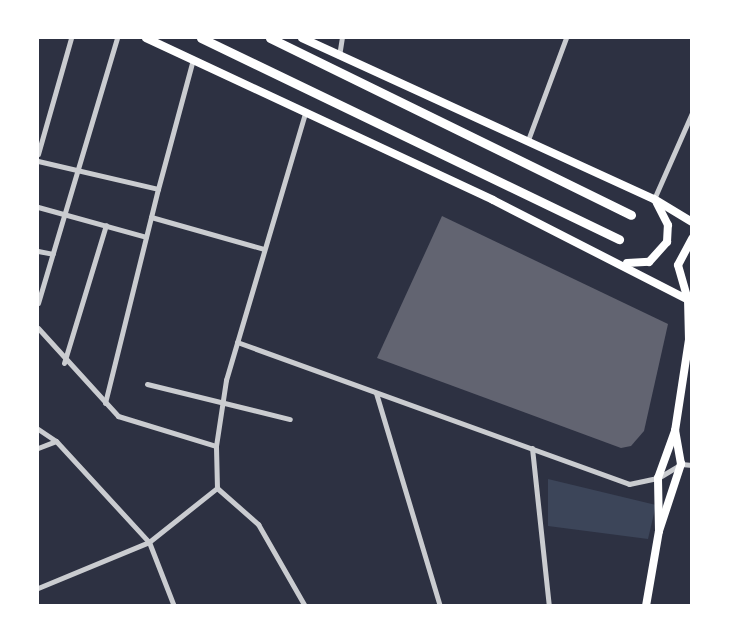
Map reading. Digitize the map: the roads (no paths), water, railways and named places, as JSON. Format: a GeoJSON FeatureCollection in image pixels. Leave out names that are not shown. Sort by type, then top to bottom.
{"type":"FeatureCollection","features":[{"type":"Feature","properties":{"kind":"highway"},"geometry":{"type":"LineString","coordinates":[[201,38],[619,239]]}},
{"type":"Feature","properties":{"kind":"highway"},"geometry":{"type":"LineString","coordinates":[[270,38],[631,215]]}},
{"type":"Feature","properties":{"kind":"main road"},"geometry":{"type":"LineString","coordinates":[[146,38],[618,261],[690,301]]}},
{"type":"Feature","properties":{"kind":"main road"},"geometry":{"type":"LineString","coordinates":[[302,38],[654,199],[692,222]]}},
{"type":"Feature","properties":{"kind":"main road"},"geometry":{"type":"LineString","coordinates":[[618,261],[649,262],[667,242],[668,225],[654,199]]}},
{"type":"Feature","properties":{"kind":"main road"},"geometry":{"type":"LineString","coordinates":[[659,531],[658,478],[675,431],[686,372],[690,301],[678,265],[692,239]]}},
{"type":"Feature","properties":{"kind":"main road"},"geometry":{"type":"LineString","coordinates":[[686,372],[692,359]]}},
{"type":"Feature","properties":{"kind":"main road"},"geometry":{"type":"LineString","coordinates":[[645,606],[659,531],[681,464],[675,431]]}},
{"type":"Feature","properties":{"kind":"street"},"geometry":{"type":"LineString","coordinates":[[38,154],[71,38]]}},
{"type":"Feature","properties":{"kind":"street"},"geometry":{"type":"LineString","coordinates":[[38,303],[117,38]]}},
{"type":"Feature","properties":{"kind":"street"},"geometry":{"type":"LineString","coordinates":[[339,56],[342,38]]}},
{"type":"Feature","properties":{"kind":"street"},"geometry":{"type":"LineString","coordinates":[[528,140],[566,38]]}},
{"type":"Feature","properties":{"kind":"street"},"geometry":{"type":"LineString","coordinates":[[105,403],[193,59]]}},
{"type":"Feature","properties":{"kind":"street"},"geometry":{"type":"LineString","coordinates":[[654,199],[692,113]]}},
{"type":"Feature","properties":{"kind":"street"},"geometry":{"type":"LineString","coordinates":[[305,114],[237,342],[222,404],[216,446],[217,488],[258,524],[298,586],[305,606]]}},
{"type":"Feature","properties":{"kind":"street"},"geometry":{"type":"LineString","coordinates":[[38,161],[158,189]]}},
{"type":"Feature","properties":{"kind":"street"},"geometry":{"type":"LineString","coordinates":[[38,207],[146,237]]}},
{"type":"Feature","properties":{"kind":"street"},"geometry":{"type":"LineString","coordinates":[[151,216],[264,249]]}},
{"type":"Feature","properties":{"kind":"street"},"geometry":{"type":"LineString","coordinates":[[64,363],[106,225]]}},
{"type":"Feature","properties":{"kind":"street"},"geometry":{"type":"LineString","coordinates":[[38,251],[53,254]]}},
{"type":"Feature","properties":{"kind":"street"},"geometry":{"type":"LineString","coordinates":[[38,328],[64,363],[118,416],[216,446]]}},
{"type":"Feature","properties":{"kind":"street"},"geometry":{"type":"LineString","coordinates":[[237,342],[532,448],[541,456],[629,484],[658,478],[681,464],[692,465]]}},
{"type":"Feature","properties":{"kind":"street"},"geometry":{"type":"LineString","coordinates":[[147,384],[290,419]]}},
{"type":"Feature","properties":{"kind":"street"},"geometry":{"type":"LineString","coordinates":[[376,393],[440,606]]}},
{"type":"Feature","properties":{"kind":"street"},"geometry":{"type":"LineString","coordinates":[[38,429],[56,441],[149,542],[174,606]]}},
{"type":"Feature","properties":{"kind":"street"},"geometry":{"type":"LineString","coordinates":[[38,448],[56,441]]}},
{"type":"Feature","properties":{"kind":"street"},"geometry":{"type":"LineString","coordinates":[[532,448],[549,606]]}},
{"type":"Feature","properties":{"kind":"street"},"geometry":{"type":"LineString","coordinates":[[38,588],[149,542],[217,488]]}}]}
